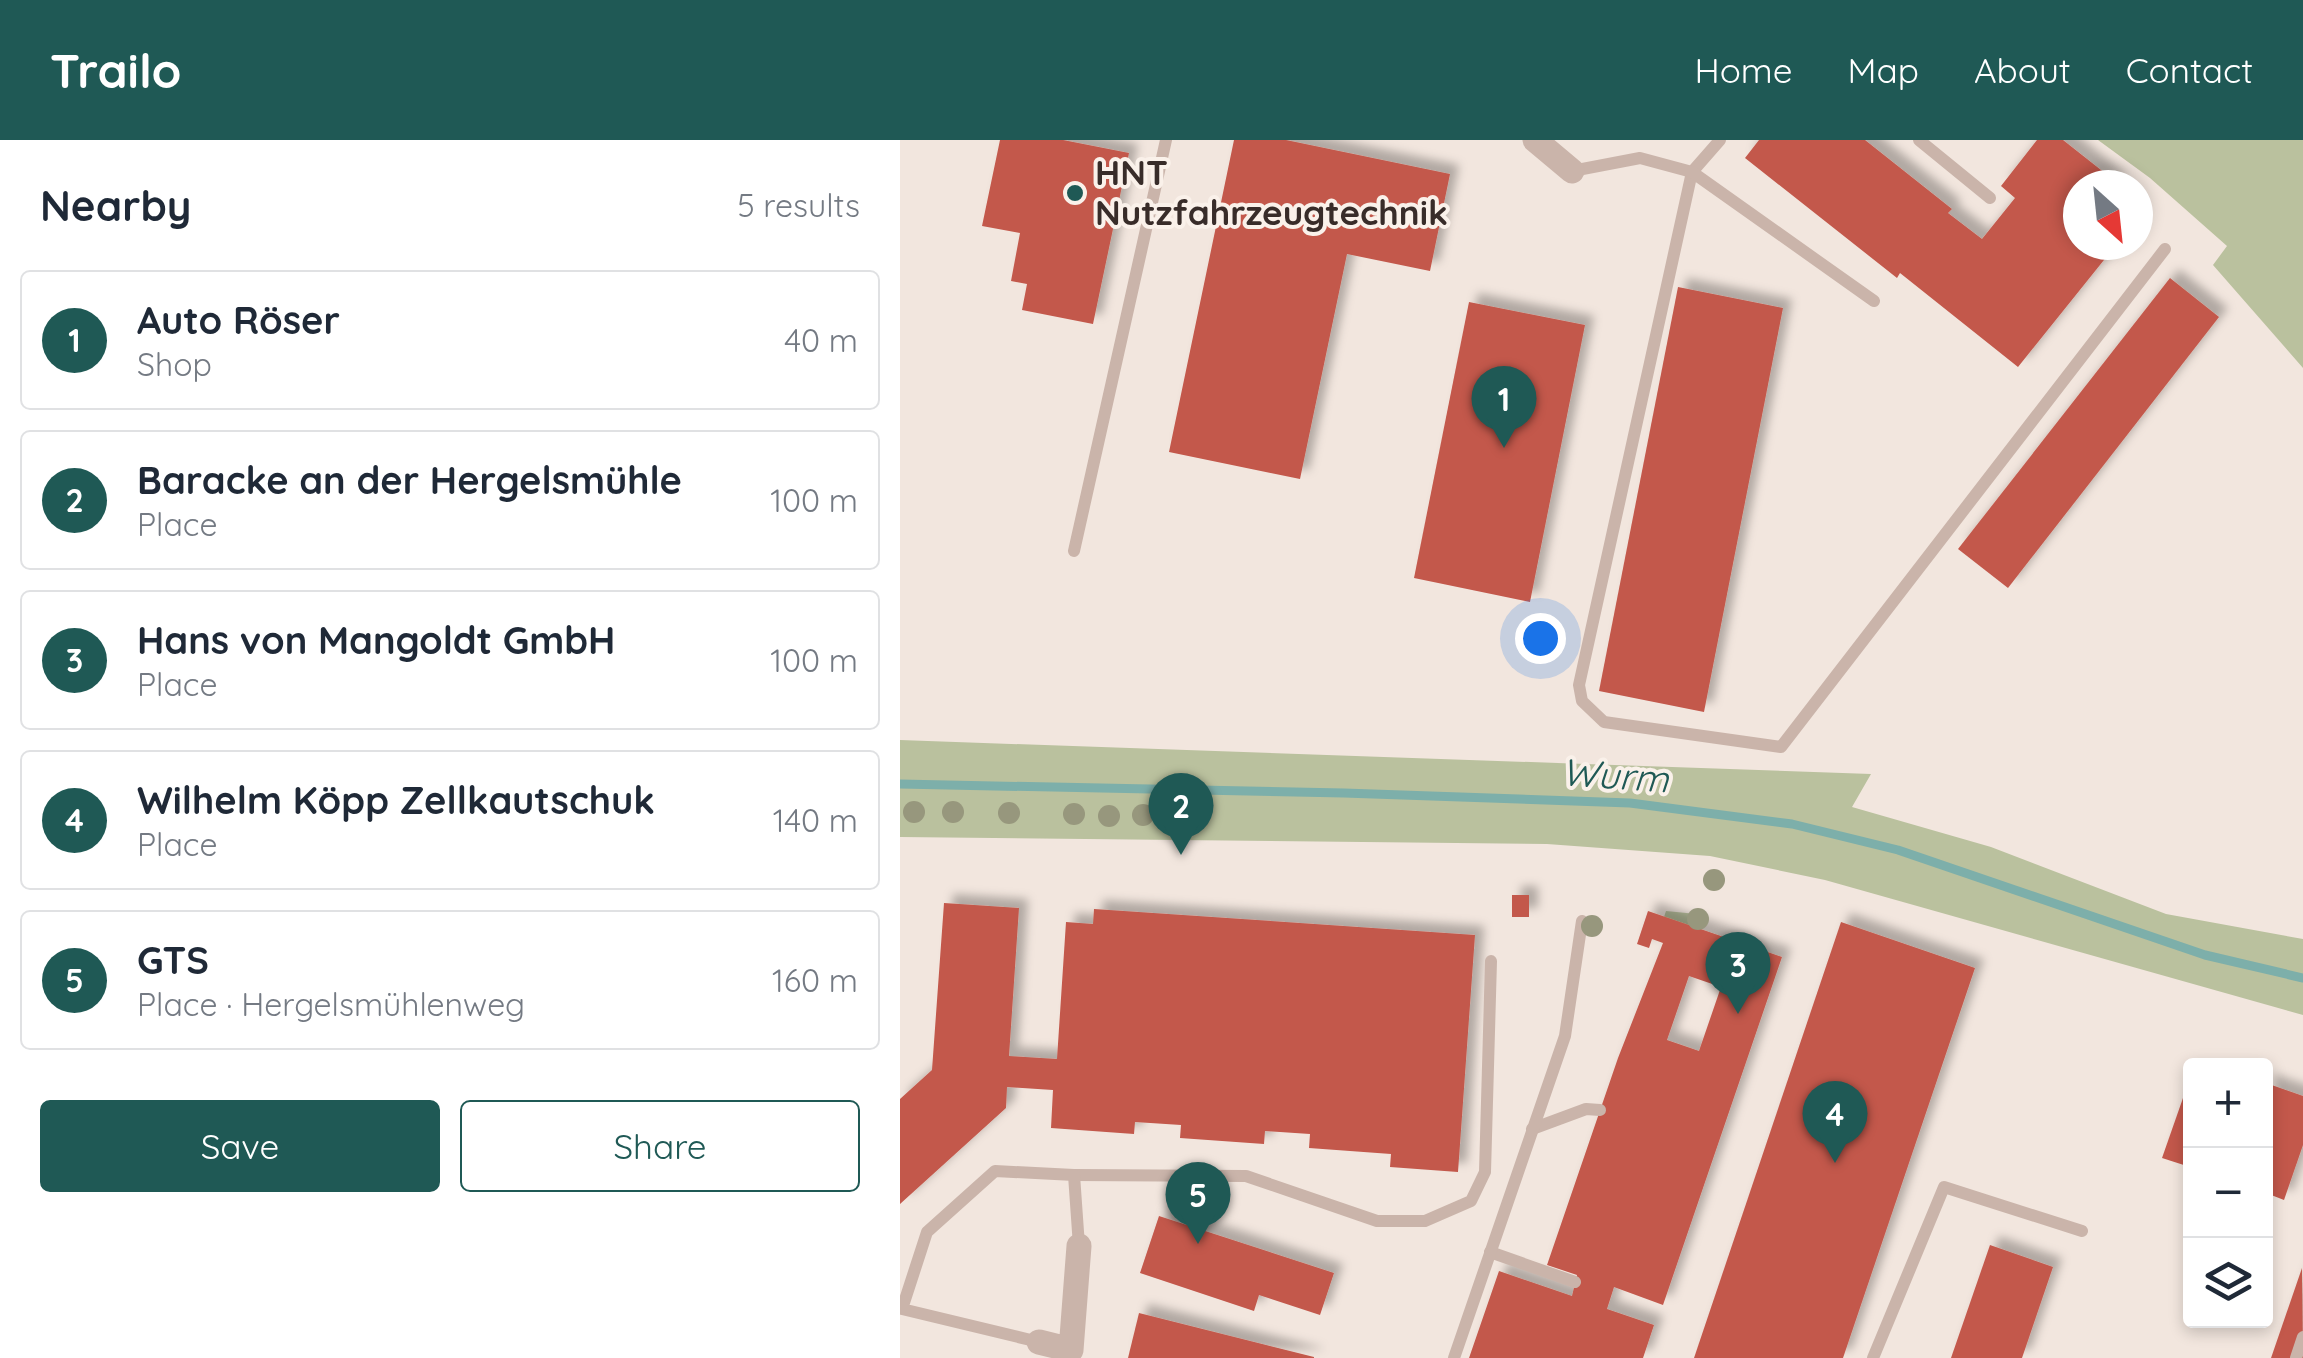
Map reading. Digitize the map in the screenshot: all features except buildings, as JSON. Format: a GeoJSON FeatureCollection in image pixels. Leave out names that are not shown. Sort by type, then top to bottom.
{"type":"FeatureCollection","features":[{"type":"Feature","properties":{"kind":"street"},"geometry":{"type":"LineString","coordinates":[[1536,140],[1572,171]]}},
{"type":"Feature","properties":{"kind":"street"},"geometry":{"type":"LineString","coordinates":[[1039,1342],[1070,1354],[1079,1246]]}},
{"type":"Feature","properties":{"kind":"lane"},"geometry":{"type":"LineString","coordinates":[[1074,552],[1166,140]]}},
{"type":"Feature","properties":{"kind":"lane"},"geometry":{"type":"LineString","coordinates":[[1720,140],[1692,172],[1578,686],[1582,701],[1604,722],[1781,747],[2164,249]]}},
{"type":"Feature","properties":{"kind":"lane"},"geometry":{"type":"LineString","coordinates":[[1919,140],[1990,198]]}},
{"type":"Feature","properties":{"kind":"lane"},"geometry":{"type":"LineString","coordinates":[[1572,171],[1640,158],[1692,172],[1874,301]]}},
{"type":"Feature","properties":{"kind":"lane"},"geometry":{"type":"LineString","coordinates":[[1454,1358],[1564,1036],[1582,921]]}},
{"type":"Feature","properties":{"kind":"lane"},"geometry":{"type":"LineString","coordinates":[[1039,1342],[902,1309],[927,1232],[996,1171],[1246,1176],[1377,1221],[1426,1221],[1471,1201],[1485,1172],[1491,962]]}},
{"type":"Feature","properties":{"kind":"lane"},"geometry":{"type":"LineString","coordinates":[[1532,1129],[1586,1109],[1600,1110]]}},
{"type":"Feature","properties":{"kind":"lane"},"geometry":{"type":"LineString","coordinates":[[1074,1174],[1079,1246]]}},
{"type":"Feature","properties":{"kind":"lane"},"geometry":{"type":"LineString","coordinates":[[1873,1358],[1944,1187],[2082,1231]]}},
{"type":"Feature","properties":{"kind":"lane"},"geometry":{"type":"LineString","coordinates":[[1490,1252],[1576,1282]]}},
{"type":"Feature","properties":{"kind":"lane"},"geometry":{"type":"LineString","coordinates":[[2296,1358],[2303,1337]]}},
{"type":"Feature","properties":{"kind":"green space"},"geometry":{"type":"Polygon","coordinates":[[[2098,140],[2303,140],[2303,368],[2213,265],[2227,246],[2153,181],[2153,170],[2139,170],[2098,140]]]}},
{"type":"Feature","properties":{"kind":"green space"},"geometry":{"type":"Polygon","coordinates":[[[900,740],[1871,774],[1852,807],[1991,847],[2166,914],[2303,939],[2303,1015],[1825,880],[1710,856],[1547,844],[900,837],[900,740]]]}},
{"type":"Feature","properties":{"kind":"green space"},"geometry":{"type":"Polygon","coordinates":[[[1666,911],[1707,915],[1701,930],[1664,917],[1666,911]]]}},
{"type":"Feature","properties":{"kind":"waterway","name":"Wurm"},"geometry":{"type":"LineString","coordinates":[[900,784],[1630,803],[1792,824],[1898,850],[2205,955],[2303,978]]}},
{"type":"Feature","properties":{"kind":"place","name":"HNT Nutzfahrzeugtechnik"},"geometry":{"type":"Point","coordinates":[1075,193]}},
{"type":"Feature","properties":{"kind":"place","name":"Auto Röser"},"geometry":{"type":"Point","coordinates":[1504,448]}},
{"type":"Feature","properties":{"kind":"place","name":"Baracke an der Hergelsmühle"},"geometry":{"type":"Point","coordinates":[1181,855]}},
{"type":"Feature","properties":{"kind":"place","name":"Hans von Mangoldt GmbH"},"geometry":{"type":"Point","coordinates":[1738,1014]}},
{"type":"Feature","properties":{"kind":"place","name":"Wilhelm Köpp Zellkautschuk"},"geometry":{"type":"Point","coordinates":[1835,1163]}},
{"type":"Feature","properties":{"kind":"place","name":"GTS"},"geometry":{"type":"Point","coordinates":[1198,1244]}}]}
